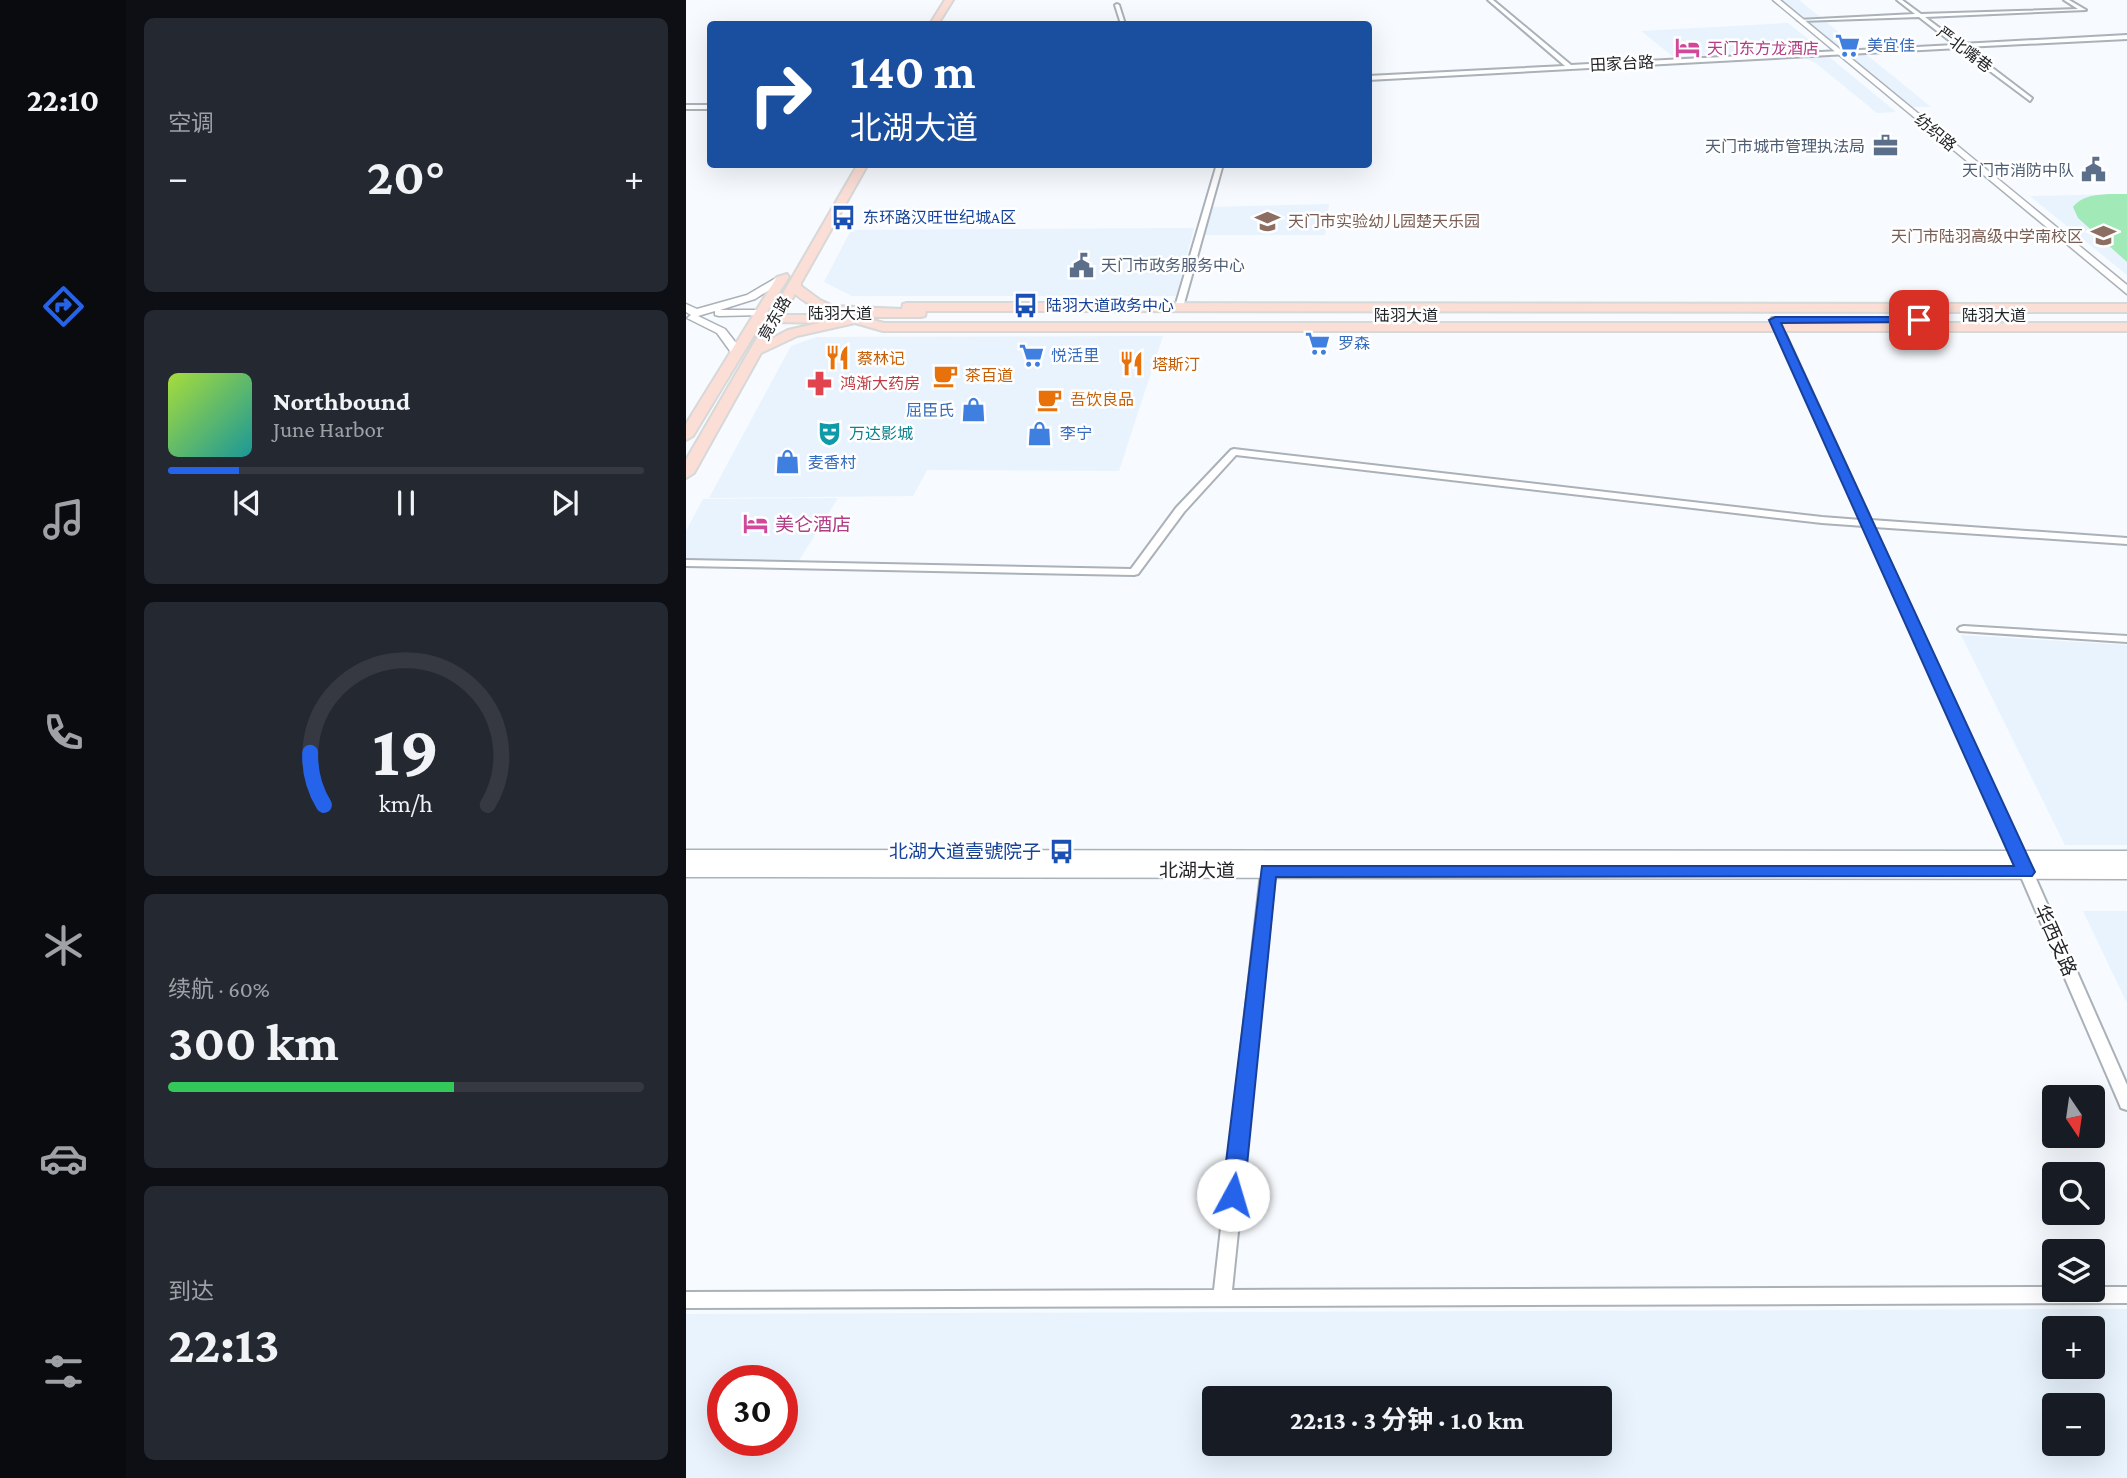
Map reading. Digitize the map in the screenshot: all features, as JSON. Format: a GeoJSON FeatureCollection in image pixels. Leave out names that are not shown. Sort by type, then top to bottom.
{"type":"FeatureCollection","features":[{"type":"Feature","properties":{"kind":"main road"},"geometry":{"type":"LineString","coordinates":[[936,21],[949,0]]}},
{"type":"Feature","properties":{"kind":"main road"},"geometry":{"type":"LineString","coordinates":[[947,21],[959,0]]}},
{"type":"Feature","properties":{"kind":"main road","name":"纺织路"},"geometry":{"type":"LineString","coordinates":[[1776,0],[2127,292]]}},
{"type":"Feature","properties":{"kind":"main road"},"geometry":{"type":"LineString","coordinates":[[809,232],[848,168]]}},
{"type":"Feature","properties":{"kind":"main road","name":"竟东路"},"geometry":{"type":"LineString","coordinates":[[686,436],[737,352],[795,281],[861,168]]}},
{"type":"Feature","properties":{"kind":"main road","name":"竟东路"},"geometry":{"type":"LineString","coordinates":[[686,473],[755,351],[780,280],[788,268]]}},
{"type":"Feature","properties":{"kind":"main road"},"geometry":{"type":"LineString","coordinates":[[689,316],[751,297],[780,280]]}},
{"type":"Feature","properties":{"kind":"main road"},"geometry":{"type":"LineString","coordinates":[[795,281],[795,287],[803,296],[842,313],[876,307],[2127,308]]}},
{"type":"Feature","properties":{"kind":"main road","name":"陆羽大道"},"geometry":{"type":"LineString","coordinates":[[768,316],[842,313],[2127,317]]}},
{"type":"Feature","properties":{"kind":"main road"},"geometry":{"type":"LineString","coordinates":[[689,316],[718,329],[737,352]]}},
{"type":"Feature","properties":{"kind":"main road","name":"陆羽大道"},"geometry":{"type":"LineString","coordinates":[[689,316],[855,319]]}},
{"type":"Feature","properties":{"kind":"main road","name":"陆羽大道"},"geometry":{"type":"LineString","coordinates":[[1776,324],[2127,317]]}},
{"type":"Feature","properties":{"kind":"main road"},"geometry":{"type":"LineString","coordinates":[[755,351],[793,333],[855,319],[883,327],[1776,324],[2127,327]]}},
{"type":"Feature","properties":{"kind":"main road","name":"北湖大道"},"geometry":{"type":"LineString","coordinates":[[686,857],[1269,864],[2023,865],[2127,872]]}},
{"type":"Feature","properties":{"kind":"main road","name":"北湖大道"},"geometry":{"type":"LineString","coordinates":[[2023,865],[2127,858]]}},
{"type":"Feature","properties":{"kind":"main road","name":"北湖大道"},"geometry":{"type":"LineString","coordinates":[[686,870],[1269,864]]}},
{"type":"Feature","properties":{"kind":"street"},"geometry":{"type":"LineString","coordinates":[[1490,0],[1569,66]]}},
{"type":"Feature","properties":{"kind":"street","name":"严北嘴巷"},"geometry":{"type":"LineString","coordinates":[[1899,0],[2030,99]]}},
{"type":"Feature","properties":{"kind":"street"},"geometry":{"type":"LineString","coordinates":[[1800,20],[2084,10],[2066,0]]}},
{"type":"Feature","properties":{"kind":"street"},"geometry":{"type":"LineString","coordinates":[[1118,5],[1122,21]]}},
{"type":"Feature","properties":{"kind":"street","name":"田家台路"},"geometry":{"type":"LineString","coordinates":[[1372,78],[2127,37]]}},
{"type":"Feature","properties":{"kind":"street"},"geometry":{"type":"LineString","coordinates":[[686,107],[707,107]]}},
{"type":"Feature","properties":{"kind":"street"},"geometry":{"type":"LineString","coordinates":[[1179,307],[1219,168]]}},
{"type":"Feature","properties":{"kind":"street","name":"华西支路"},"geometry":{"type":"LineString","coordinates":[[1776,324],[2023,865],[2127,1103]]}},
{"type":"Feature","properties":{"kind":"street"},"geometry":{"type":"LineString","coordinates":[[686,564],[1134,572],[1180,510],[1234,452],[1868,525],[2127,541]]}},
{"type":"Feature","properties":{"kind":"street"},"geometry":{"type":"LineString","coordinates":[[1964,629],[2127,639]]}},
{"type":"Feature","properties":{"kind":"street"},"geometry":{"type":"LineString","coordinates":[[1222,1298],[1269,864]]}},
{"type":"Feature","properties":{"kind":"street"},"geometry":{"type":"LineString","coordinates":[[686,1300],[2127,1295]]}},
{"type":"Feature","properties":{"kind":"shaded area"},"geometry":{"type":"Polygon","coordinates":[[[1780,0],[1799,0],[1931,107],[1910,107],[1780,0]]]}},
{"type":"Feature","properties":{"kind":"shaded area"},"geometry":{"type":"Polygon","coordinates":[[[1788,23],[1823,51],[1676,59],[1641,31],[1788,23]]]}},
{"type":"Feature","properties":{"kind":"shaded area"},"geometry":{"type":"Polygon","coordinates":[[[1828,56],[1896,112],[1877,113],[1817,64],[1803,57],[1828,56]]]}},
{"type":"Feature","properties":{"kind":"shaded area","name":"天门市陆羽高级中学南校区"},"geometry":{"type":"Polygon","coordinates":[[[2127,194],[2127,275],[2030,196],[2127,194]]]}},
{"type":"Feature","properties":{"kind":"shaded area","name":"天门市实验幼儿园楚天乐园"},"geometry":{"type":"Polygon","coordinates":[[[1329,204],[1325,235],[1204,235],[1212,207],[1329,204]]]}},
{"type":"Feature","properties":{"kind":"shaded area"},"geometry":{"type":"Polygon","coordinates":[[[1194,228],[1176,296],[852,296],[824,282],[851,230],[1194,228]]]}},
{"type":"Feature","properties":{"kind":"shaded area"},"geometry":{"type":"Polygon","coordinates":[[[1163,336],[1119,471],[927,470],[913,496],[709,498],[791,346],[817,337],[1163,336]]]}},
{"type":"Feature","properties":{"kind":"shaded area"},"geometry":{"type":"Polygon","coordinates":[[[838,498],[798,562],[686,560],[686,531],[703,499],[838,498]]]}},
{"type":"Feature","properties":{"kind":"shaded area"},"geometry":{"type":"Polygon","coordinates":[[[1961,635],[2127,645],[2127,845],[2065,845],[1961,635]]]}},
{"type":"Feature","properties":{"kind":"shaded area"},"geometry":{"type":"Polygon","coordinates":[[[2083,911],[2127,911],[2127,1003],[2083,911]]]}},
{"type":"Feature","properties":{"kind":"shaded area"},"geometry":{"type":"Polygon","coordinates":[[[2127,1309],[2127,1478],[686,1478],[686,1314],[2127,1309]]]}},
{"type":"Feature","properties":{"kind":"green space"},"geometry":{"type":"Polygon","coordinates":[[[2127,194],[2127,262],[2078,218],[2073,207],[2090,196],[2127,194]]]}},
{"type":"Feature","properties":{"kind":"place","name":"美宜佳"},"geometry":{"type":"Point","coordinates":[1847,45]}},
{"type":"Feature","properties":{"kind":"place","name":"天门东方龙酒店"},"geometry":{"type":"Point","coordinates":[1687,48]}},
{"type":"Feature","properties":{"kind":"place","name":"天门市城市管理执法局"},"geometry":{"type":"Point","coordinates":[1885,146]}},
{"type":"Feature","properties":{"kind":"place","name":"天门市消防中队"},"geometry":{"type":"Point","coordinates":[2094,170]}},
{"type":"Feature","properties":{"kind":"place","name":"东环路汉旺世纪城A区"},"geometry":{"type":"Point","coordinates":[843,217]}},
{"type":"Feature","properties":{"kind":"place","name":"天门市实验幼儿园楚天乐园"},"geometry":{"type":"Point","coordinates":[1268,221]}},
{"type":"Feature","properties":{"kind":"place","name":"天门市陆羽高级中学南校区"},"geometry":{"type":"Point","coordinates":[2103,236]}},
{"type":"Feature","properties":{"kind":"place","name":"天门市政务服务中心"},"geometry":{"type":"Point","coordinates":[1081,265]}},
{"type":"Feature","properties":{"kind":"place","name":"陆羽大道政务中心"},"geometry":{"type":"Point","coordinates":[1026,305]}},
{"type":"Feature","properties":{"kind":"place","name":"罗森"},"geometry":{"type":"Point","coordinates":[1318,343]}},
{"type":"Feature","properties":{"kind":"place","name":"悦活里"},"geometry":{"type":"Point","coordinates":[1031,355]}},
{"type":"Feature","properties":{"kind":"place","name":"蔡林记"},"geometry":{"type":"Point","coordinates":[837,358]}},
{"type":"Feature","properties":{"kind":"place","name":"塔斯汀"},"geometry":{"type":"Point","coordinates":[1132,364]}},
{"type":"Feature","properties":{"kind":"place","name":"茶百道"},"geometry":{"type":"Point","coordinates":[945,375]}},
{"type":"Feature","properties":{"kind":"place","name":"鸿渐大药房"},"geometry":{"type":"Point","coordinates":[820,383]}},
{"type":"Feature","properties":{"kind":"place","name":"吾饮良品"},"geometry":{"type":"Point","coordinates":[1050,399]}},
{"type":"Feature","properties":{"kind":"place","name":"屈臣氏"},"geometry":{"type":"Point","coordinates":[974,410]}},
{"type":"Feature","properties":{"kind":"place","name":"万达影城"},"geometry":{"type":"Point","coordinates":[829,433]}},
{"type":"Feature","properties":{"kind":"place","name":"李宁"},"geometry":{"type":"Point","coordinates":[1040,433]}},
{"type":"Feature","properties":{"kind":"place","name":"麦香村"},"geometry":{"type":"Point","coordinates":[788,462]}},
{"type":"Feature","properties":{"kind":"place","name":"美仑酒店"},"geometry":{"type":"Point","coordinates":[755,524]}},
{"type":"Feature","properties":{"kind":"place","name":"北湖大道壹號院子"},"geometry":{"type":"Point","coordinates":[1061,851]}},
{"type":"Feature","properties":{"kind":"route"},"geometry":{"type":"LineString","coordinates":[[1233,1195],[1268,870],[2026,872],[1775,320],[1919,320]]}}]}
